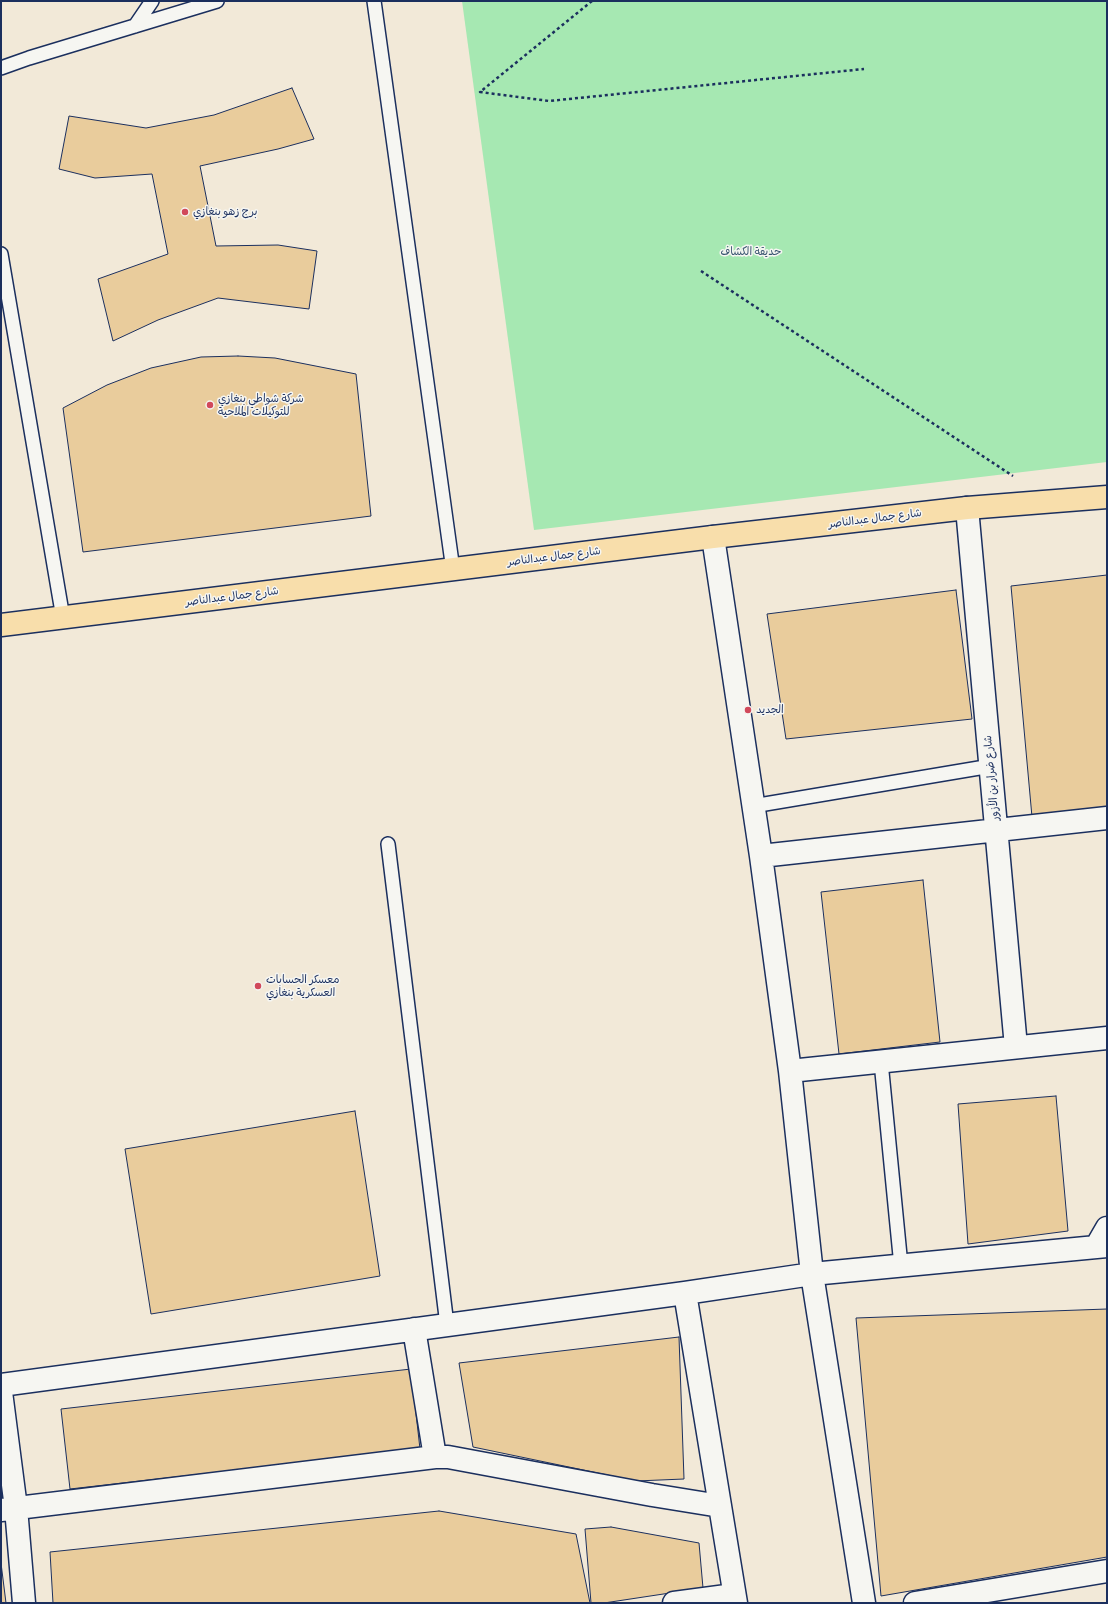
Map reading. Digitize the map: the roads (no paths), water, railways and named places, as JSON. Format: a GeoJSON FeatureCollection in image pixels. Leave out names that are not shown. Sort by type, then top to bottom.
{"type":"FeatureCollection","features":[{"type":"Feature","properties":{"kind":"main road","name":"شارع جمال عبدالناصر"},"geometry":{"type":"LineString","coordinates":[[1,625],[967,508],[1107,496]]}},
{"type":"Feature","properties":{"kind":"street","name":"شارع ضرار بن الأزور"},"geometry":{"type":"LineString","coordinates":[[967,508],[1016,1048]]}},
{"type":"Feature","properties":{"kind":"street"},"geometry":{"type":"LineString","coordinates":[[713,538],[761,856],[790,1071],[812,1274],[864,1603]]}},
{"type":"Feature","properties":{"kind":"street"},"geometry":{"type":"LineString","coordinates":[[761,856],[1107,818]]}},
{"type":"Feature","properties":{"kind":"street"},"geometry":{"type":"LineString","coordinates":[[790,1071],[1107,1038]]}},
{"type":"Feature","properties":{"kind":"street"},"geometry":{"type":"LineString","coordinates":[[1,1385],[685,1293],[812,1274],[1102,1247],[1107,1228]]}},
{"type":"Feature","properties":{"kind":"street"},"geometry":{"type":"LineString","coordinates":[[674,1603],[735,1599],[685,1293]]}},
{"type":"Feature","properties":{"kind":"street"},"geometry":{"type":"LineString","coordinates":[[414,1329],[435,1457]]}},
{"type":"Feature","properties":{"kind":"street"},"geometry":{"type":"LineString","coordinates":[[1,1392],[9,1509],[24,1603]]}},
{"type":"Feature","properties":{"kind":"street"},"geometry":{"type":"LineString","coordinates":[[9,1509],[435,1457],[448,1457],[720,1506]]}},
{"type":"Feature","properties":{"kind":"street"},"geometry":{"type":"LineString","coordinates":[[915,1603],[1107,1571]]}},
{"type":"Feature","properties":{"kind":"lane"},"geometry":{"type":"LineString","coordinates":[[135,26],[152,1]]}},
{"type":"Feature","properties":{"kind":"lane"},"geometry":{"type":"LineString","coordinates":[[1,68],[29,58],[217,1]]}},
{"type":"Feature","properties":{"kind":"lane"},"geometry":{"type":"LineString","coordinates":[[374,1],[453,570]]}},
{"type":"Feature","properties":{"kind":"lane"},"geometry":{"type":"LineString","coordinates":[[1,254],[63,618]]}},
{"type":"Feature","properties":{"kind":"lane"},"geometry":{"type":"LineString","coordinates":[[753,806],[991,766]]}},
{"type":"Feature","properties":{"kind":"lane"},"geometry":{"type":"LineString","coordinates":[[388,844],[447,1325]]}},
{"type":"Feature","properties":{"kind":"lane"},"geometry":{"type":"LineString","coordinates":[[881,1062],[901,1266]]}},
{"type":"Feature","properties":{"kind":"place","name":"برج زهو بنغازي"},"geometry":{"type":"Point","coordinates":[185,212]}},
{"type":"Feature","properties":{"kind":"place","name":"شركة شواطي بنغازي للتوكيلات الملاحية"},"geometry":{"type":"Point","coordinates":[210,405]}},
{"type":"Feature","properties":{"kind":"place","name":"الجديد"},"geometry":{"type":"Point","coordinates":[748,710]}},
{"type":"Feature","properties":{"kind":"place","name":"معسكر الحسابات العسكرية بنغازي"},"geometry":{"type":"Point","coordinates":[258,986]}},
{"type":"Feature","properties":{"kind":"park label","name":"حديقة الكشاف"},"geometry":{"type":"Point","coordinates":[751,252]}}]}
